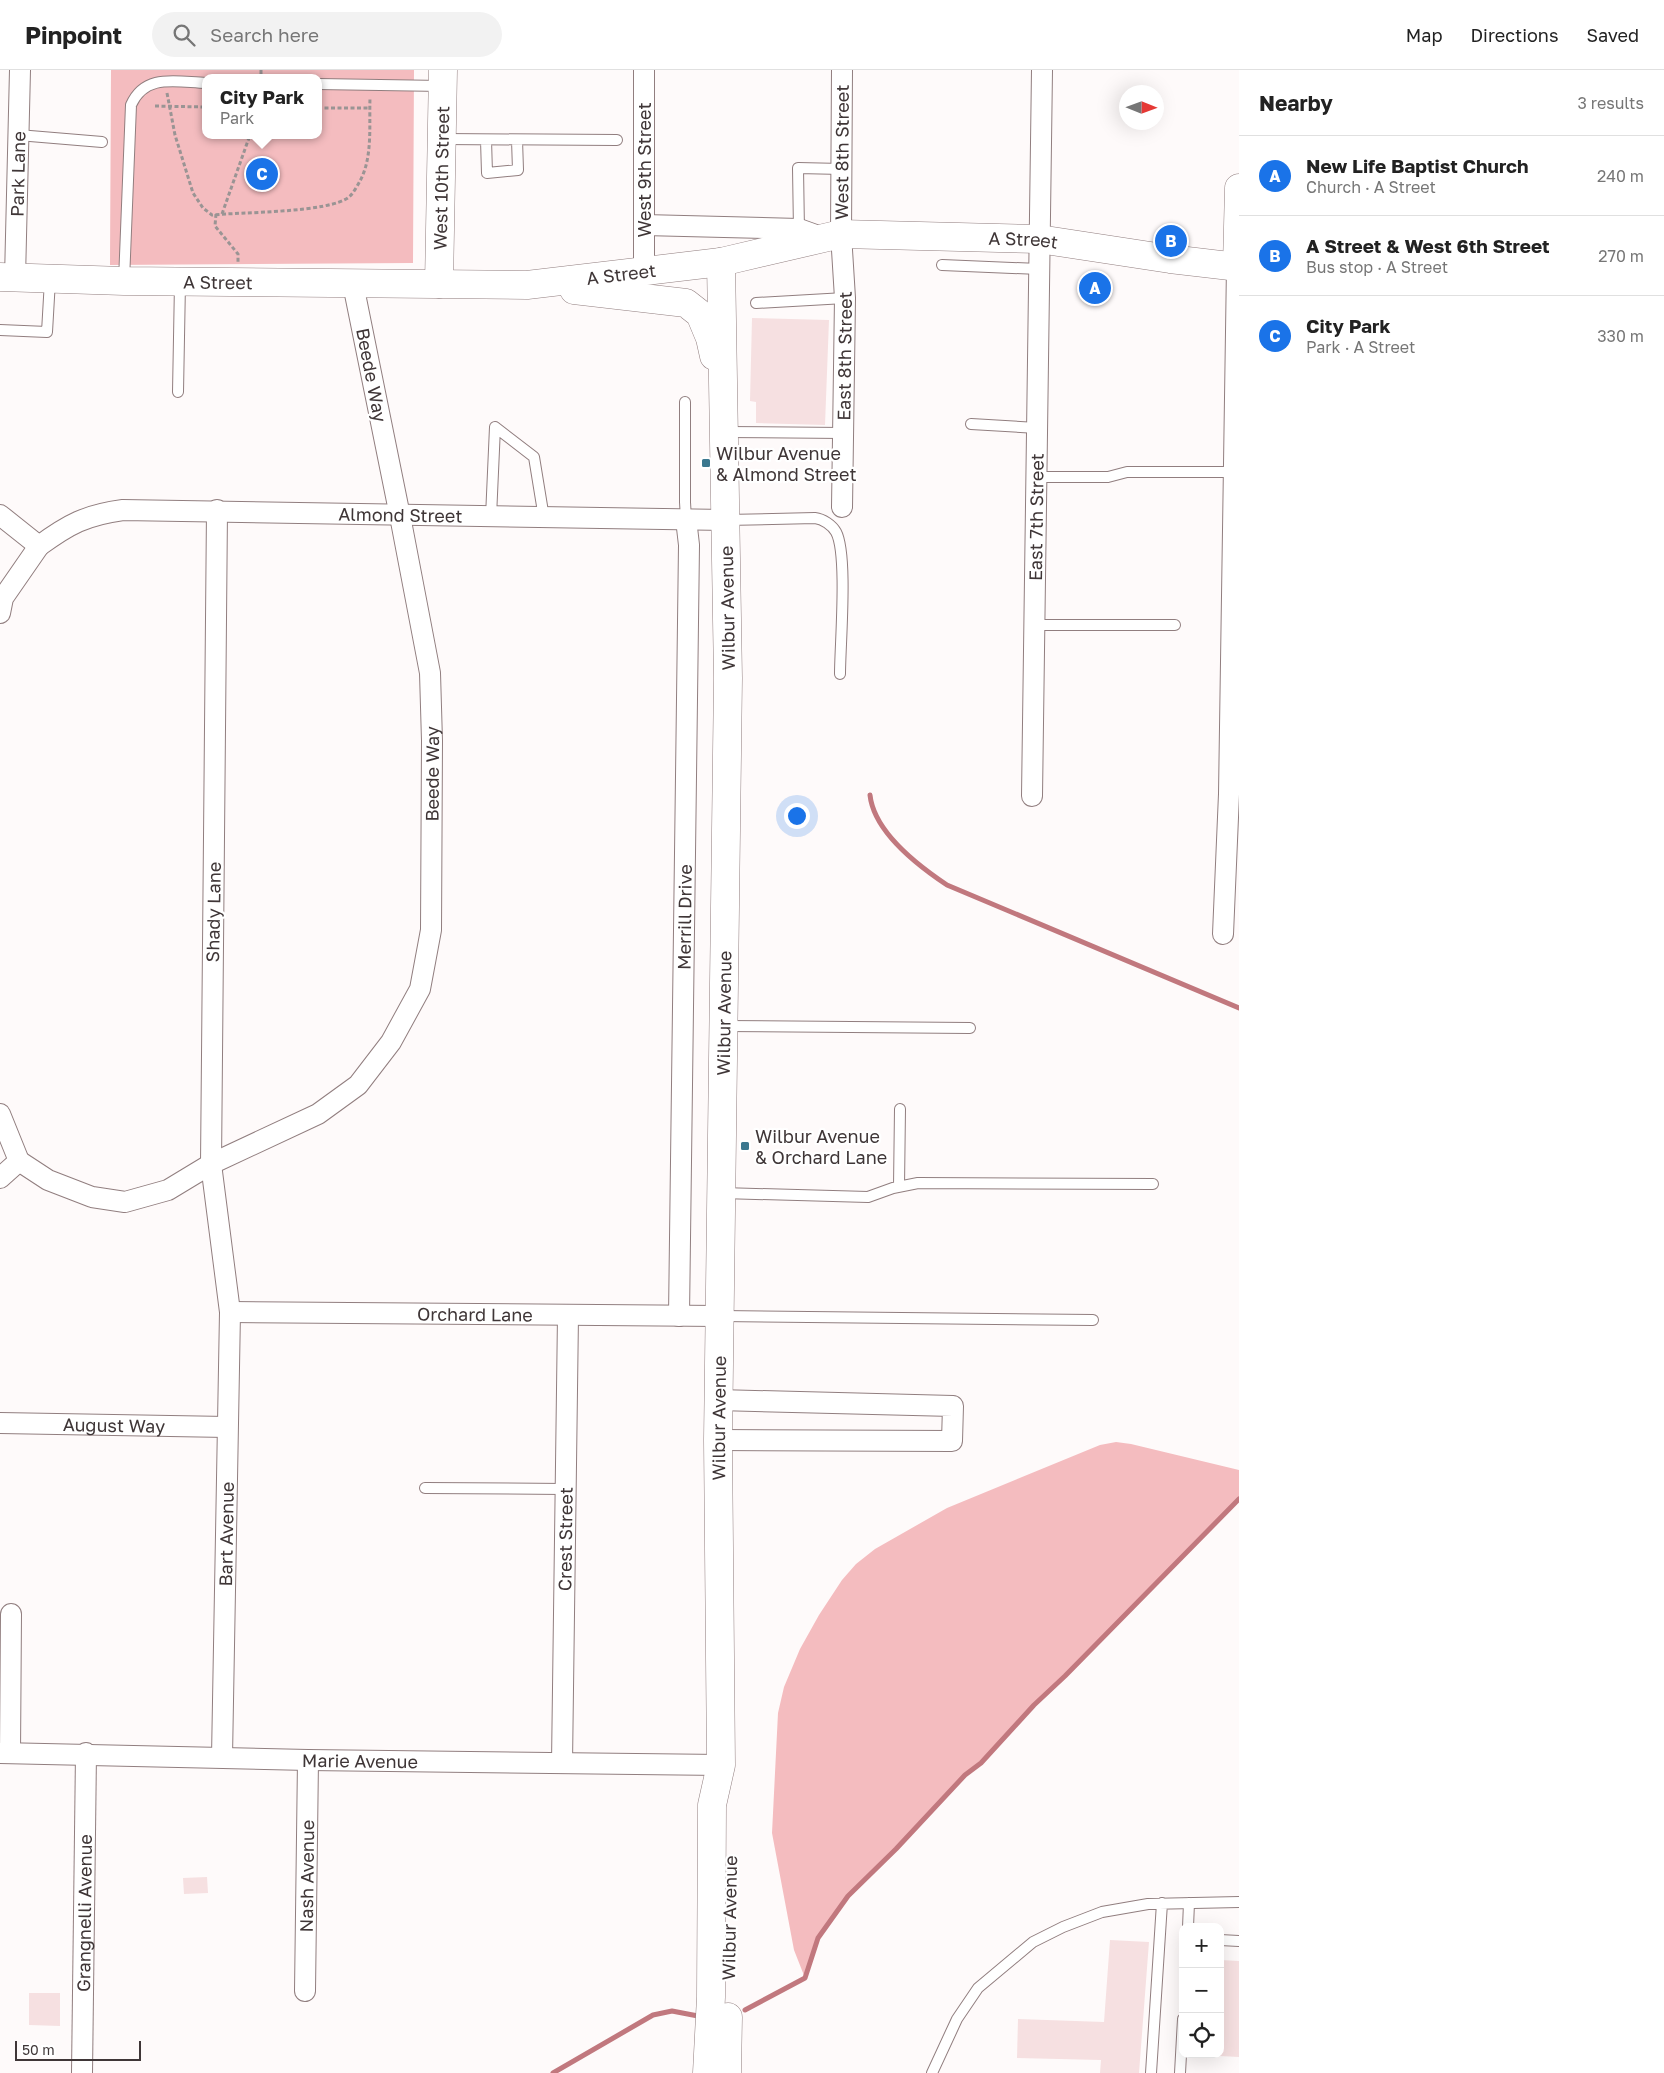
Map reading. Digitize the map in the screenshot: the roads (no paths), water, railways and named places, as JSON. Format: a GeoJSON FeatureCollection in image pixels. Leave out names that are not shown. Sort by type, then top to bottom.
{"type":"FeatureCollection","features":[{"type":"Feature","properties":{"kind":"main road","name":"West 10th Street"},"geometry":{"type":"LineString","coordinates":[[439,284],[443,78]]}},
{"type":"Feature","properties":{"kind":"main road"},"geometry":{"type":"LineString","coordinates":[[1238,266],[1239,188]]}},
{"type":"Feature","properties":{"kind":"main road","name":"A Street"},"geometry":{"type":"LineString","coordinates":[[8,278],[180,282],[527,285],[721,262],[816,236],[1039,239],[1170,259],[1238,266]]}},
{"type":"Feature","properties":{"kind":"main road","name":"Wilbur Avenue"},"geometry":{"type":"LineString","coordinates":[[707,2073],[711,1997],[712,1805],[721,1765],[718,1400],[728,678],[721,262]]}},
{"type":"Feature","properties":{"kind":"main road"},"geometry":{"type":"LineString","coordinates":[[527,285],[686,303],[700,314],[723,391]]}},
{"type":"Feature","properties":{"kind":"main road","name":"Wilbur Avenue"},"geometry":{"type":"LineString","coordinates":[[721,1765],[731,1804],[727,2073]]}},
{"type":"Feature","properties":{"kind":"street","name":"Park Lane"},"geometry":{"type":"LineString","coordinates":[[8,278],[18,135],[20,70]]}},
{"type":"Feature","properties":{"kind":"street","name":"West 9th Street"},"geometry":{"type":"LineString","coordinates":[[644,70],[644,270]]}},
{"type":"Feature","properties":{"kind":"street","name":"West 8th Street"},"geometry":{"type":"LineString","coordinates":[[816,236],[842,169],[842,70]]}},
{"type":"Feature","properties":{"kind":"street","name":"East 7th Street"},"geometry":{"type":"LineString","coordinates":[[1032,796],[1042,70]]}},
{"type":"Feature","properties":{"kind":"street"},"geometry":{"type":"LineString","coordinates":[[644,225],[816,236]]}},
{"type":"Feature","properties":{"kind":"street","name":"East 8th Street"},"geometry":{"type":"LineString","coordinates":[[816,236],[845,298],[842,507]]}},
{"type":"Feature","properties":{"kind":"street"},"geometry":{"type":"LineString","coordinates":[[1223,934],[1234,794],[1234,472],[1238,266]]}},
{"type":"Feature","properties":{"kind":"street","name":"Beede Way"},"geometry":{"type":"LineString","coordinates":[[19,1160],[48,1180],[92,1197],[125,1202],[168,1190],[211,1164],[318,1114],[358,1085],[391,1042],[420,989],[432,930],[430,673],[353,284]]}},
{"type":"Feature","properties":{"kind":"street","name":"Almond Street"},"geometry":{"type":"LineString","coordinates":[[0,614],[4,598],[39,546],[62,529],[96,514],[124,510],[217,510],[400,516],[725,520]]}},
{"type":"Feature","properties":{"kind":"street","name":"Shady Lane"},"geometry":{"type":"LineString","coordinates":[[217,510],[211,1164],[230,1312]]}},
{"type":"Feature","properties":{"kind":"street"},"geometry":{"type":"LineString","coordinates":[[0,515],[39,546]]}},
{"type":"Feature","properties":{"kind":"street","name":"Merrill Drive"},"geometry":{"type":"LineString","coordinates":[[679,1316],[689,545],[686,519]]}},
{"type":"Feature","properties":{"kind":"street"},"geometry":{"type":"LineString","coordinates":[[0,1114],[19,1160],[0,1178]]}},
{"type":"Feature","properties":{"kind":"street","name":"Orchard Lane"},"geometry":{"type":"LineString","coordinates":[[230,1312],[719,1316]]}},
{"type":"Feature","properties":{"kind":"street","name":"Bart Avenue"},"geometry":{"type":"LineString","coordinates":[[222,1757],[230,1312]]}},
{"type":"Feature","properties":{"kind":"street","name":"Crest Street"},"geometry":{"type":"LineString","coordinates":[[562,1763],[568,1315]]}},
{"type":"Feature","properties":{"kind":"street"},"geometry":{"type":"LineString","coordinates":[[718,1400],[953,1406],[952,1441],[718,1440]]}},
{"type":"Feature","properties":{"kind":"street","name":"August Way"},"geometry":{"type":"LineString","coordinates":[[0,1423],[227,1427]]}},
{"type":"Feature","properties":{"kind":"street"},"geometry":{"type":"LineString","coordinates":[[5,1753],[11,1614]]}},
{"type":"Feature","properties":{"kind":"street","name":"Marie Avenue"},"geometry":{"type":"LineString","coordinates":[[5,1753],[308,1760],[721,1765]]}},
{"type":"Feature","properties":{"kind":"street","name":"Grangnelli Avenue"},"geometry":{"type":"LineString","coordinates":[[82,2073],[86,1754]]}},
{"type":"Feature","properties":{"kind":"street","name":"Nash Avenue"},"geometry":{"type":"LineString","coordinates":[[305,1991],[308,1760]]}},
{"type":"Feature","properties":{"kind":"lane"},"geometry":{"type":"LineString","coordinates":[[322,84],[370,84],[443,78]]}},
{"type":"Feature","properties":{"kind":"lane"},"geometry":{"type":"LineString","coordinates":[[124,281],[130,106],[134,97],[146,85],[156,82],[202,83]]}},
{"type":"Feature","properties":{"kind":"lane"},"geometry":{"type":"LineString","coordinates":[[18,135],[102,142]]}},
{"type":"Feature","properties":{"kind":"lane"},"geometry":{"type":"LineString","coordinates":[[442,140],[617,140]]}},
{"type":"Feature","properties":{"kind":"lane"},"geometry":{"type":"LineString","coordinates":[[486,140],[487,173],[518,170],[517,140]]}},
{"type":"Feature","properties":{"kind":"lane"},"geometry":{"type":"LineString","coordinates":[[816,236],[798,168],[842,169]]}},
{"type":"Feature","properties":{"kind":"lane"},"geometry":{"type":"LineString","coordinates":[[942,265],[1039,269]]}},
{"type":"Feature","properties":{"kind":"lane"},"geometry":{"type":"LineString","coordinates":[[0,330],[46,332],[50,279]]}},
{"type":"Feature","properties":{"kind":"lane"},"geometry":{"type":"LineString","coordinates":[[178,392],[180,282]]}},
{"type":"Feature","properties":{"kind":"lane"},"geometry":{"type":"LineString","coordinates":[[756,303],[845,298]]}},
{"type":"Feature","properties":{"kind":"lane"},"geometry":{"type":"LineString","coordinates":[[685,402],[686,519]]}},
{"type":"Feature","properties":{"kind":"lane"},"geometry":{"type":"LineString","coordinates":[[971,424],[1037,428]]}},
{"type":"Feature","properties":{"kind":"lane"},"geometry":{"type":"LineString","coordinates":[[491,517],[495,427],[534,457],[544,518]]}},
{"type":"Feature","properties":{"kind":"lane"},"geometry":{"type":"LineString","coordinates":[[724,432],[843,433]]}},
{"type":"Feature","properties":{"kind":"lane"},"geometry":{"type":"LineString","coordinates":[[1036,477],[1108,477],[1128,472],[1234,472]]}},
{"type":"Feature","properties":{"kind":"lane","name":"Almond Street"},"geometry":{"type":"LineString","coordinates":[[725,520],[822,519],[836,531],[841,546],[840,674]]}},
{"type":"Feature","properties":{"kind":"lane"},"geometry":{"type":"LineString","coordinates":[[1034,626],[1175,625]]}},
{"type":"Feature","properties":{"kind":"lane"},"geometry":{"type":"LineString","coordinates":[[723,1026],[970,1028]]}},
{"type":"Feature","properties":{"kind":"lane"},"geometry":{"type":"LineString","coordinates":[[899,1186],[900,1109]]}},
{"type":"Feature","properties":{"kind":"lane"},"geometry":{"type":"LineString","coordinates":[[721,1193],[868,1197],[899,1186],[918,1183],[1153,1184]]}},
{"type":"Feature","properties":{"kind":"lane"},"geometry":{"type":"LineString","coordinates":[[719,1316],[1093,1320]]}},
{"type":"Feature","properties":{"kind":"lane"},"geometry":{"type":"LineString","coordinates":[[425,1488],[565,1489]]}},
{"type":"Feature","properties":{"kind":"lane"},"geometry":{"type":"LineString","coordinates":[[932,2073],[957,2019],[978,1988],[1033,1942],[1063,1927],[1102,1912],[1148,1904],[1239,1902]]}},
{"type":"Feature","properties":{"kind":"lane"},"geometry":{"type":"LineString","coordinates":[[1151,2073],[1162,1903]]}},
{"type":"Feature","properties":{"kind":"lane"},"geometry":{"type":"LineString","coordinates":[[1188,1923],[1189,1903]]}},
{"type":"Feature","properties":{"kind":"lane"},"geometry":{"type":"LineString","coordinates":[[1224,1940],[1239,1941]]}},
{"type":"Feature","properties":{"kind":"lane"},"geometry":{"type":"LineString","coordinates":[[1180,2073],[1181,2058]]}},
{"type":"Feature","properties":{"kind":"waterway"},"geometry":{"type":"LineString","coordinates":[[870,795],[873,809],[888,834],[923,868],[947,885],[1239,1008]]}},
{"type":"Feature","properties":{"kind":"waterway"},"geometry":{"type":"LineString","coordinates":[[745,2010],[805,1978],[818,1938],[848,1896],[896,1849],[965,1775],[981,1763],[1034,1705],[1065,1676],[1239,1499]]}},
{"type":"Feature","properties":{"kind":"waterway"},"geometry":{"type":"LineString","coordinates":[[553,2073],[653,2015],[672,2011],[698,2016]]}},
{"type":"Feature","properties":{"kind":"place","name":"City Park"},"geometry":{"type":"Point","coordinates":[262,174]}},
{"type":"Feature","properties":{"kind":"place","name":"A Street & West 6th Street"},"geometry":{"type":"Point","coordinates":[1171,241]}},
{"type":"Feature","properties":{"kind":"place","name":"New Life Baptist Church"},"geometry":{"type":"Point","coordinates":[1095,288]}},
{"type":"Feature","properties":{"kind":"place","name":"Wilbur Avenue & Almond Street"},"geometry":{"type":"Point","coordinates":[706,463]}},
{"type":"Feature","properties":{"kind":"place","name":"Wilbur Avenue & Orchard Lane"},"geometry":{"type":"Point","coordinates":[745,1146]}}]}
